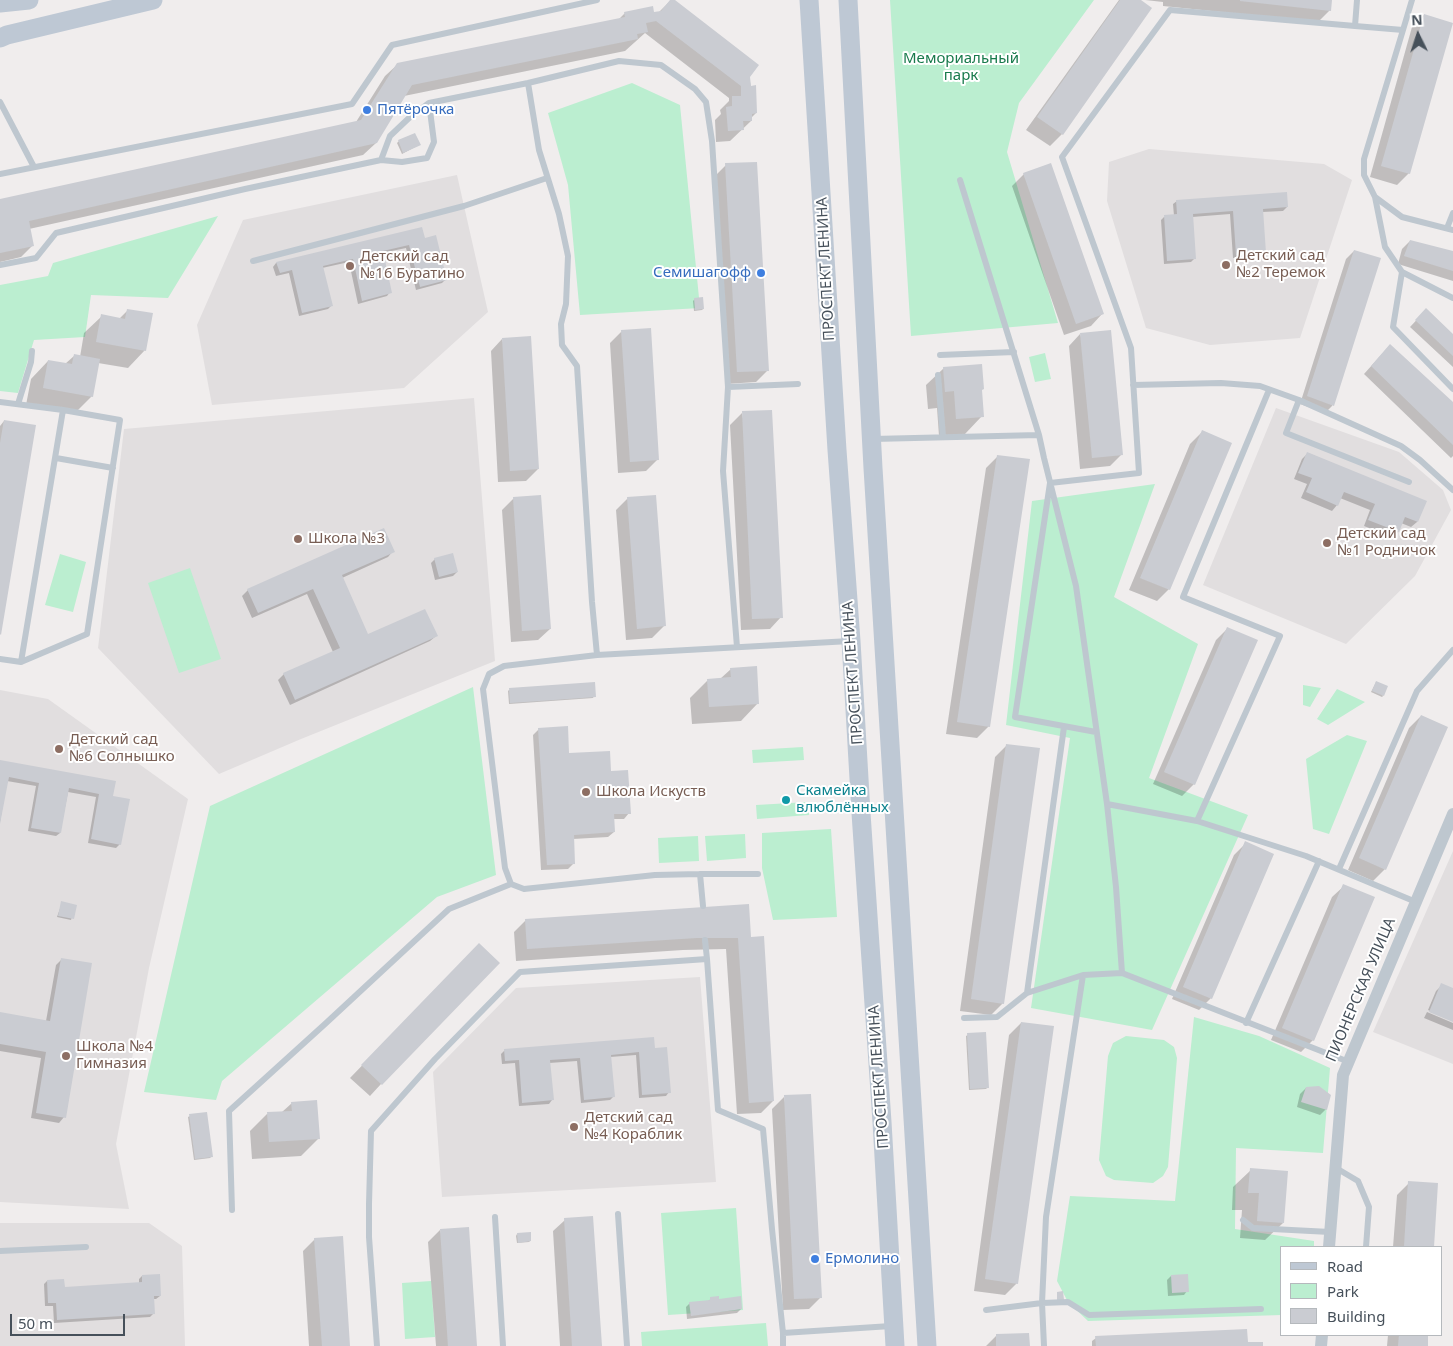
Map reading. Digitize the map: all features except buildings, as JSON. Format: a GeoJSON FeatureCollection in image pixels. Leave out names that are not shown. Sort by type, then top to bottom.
{"type":"FeatureCollection","features":[{"type":"Feature","properties":{"kind":"main road"},"geometry":{"type":"LineString","coordinates":[[0,3],[29,0]]}},
{"type":"Feature","properties":{"kind":"main road"},"geometry":{"type":"LineString","coordinates":[[0,38],[46,25],[153,0]]}},
{"type":"Feature","properties":{"kind":"main road","name":"ПРОСПЕКТ ЛЕНИНА"},"geometry":{"type":"LineString","coordinates":[[809,0],[895,1346]]}},
{"type":"Feature","properties":{"kind":"main road","name":"ПРОСПЕКТ ЛЕНИНА"},"geometry":{"type":"LineString","coordinates":[[848,0],[872,438],[927,1346]]}},
{"type":"Feature","properties":{"kind":"main road"},"geometry":{"type":"LineString","coordinates":[[0,30],[46,25]]}},
{"type":"Feature","properties":{"kind":"street","name":"ПИОНЕРСКАЯ УЛИЦА"},"geometry":{"type":"LineString","coordinates":[[1329,1246],[1343,1075],[1453,814]]}},
{"type":"Feature","properties":{"kind":"lane"},"geometry":{"type":"LineString","coordinates":[[0,174],[352,104],[392,45],[597,0]]}},
{"type":"Feature","properties":{"kind":"lane"},"geometry":{"type":"LineString","coordinates":[[1355,26],[1357,0]]}},
{"type":"Feature","properties":{"kind":"lane"},"geometry":{"type":"LineString","coordinates":[[1412,0],[1364,159],[1364,175],[1375,197],[1384,247],[1402,272],[1453,298]]}},
{"type":"Feature","properties":{"kind":"lane"},"geometry":{"type":"LineString","coordinates":[[1050,483],[1138,473],[1131,348],[1062,157],[1170,10],[1403,30]]}},
{"type":"Feature","properties":{"kind":"lane"},"geometry":{"type":"LineString","coordinates":[[381,160],[390,136],[408,118],[429,103],[528,83],[619,61],[661,65],[695,89],[706,102],[712,140],[728,387],[722,471],[737,647]]}},
{"type":"Feature","properties":{"kind":"lane"},"geometry":{"type":"LineString","coordinates":[[528,83],[539,150],[559,214],[568,256],[566,304],[561,324],[562,345],[577,366],[596,655]]}},
{"type":"Feature","properties":{"kind":"lane"},"geometry":{"type":"LineString","coordinates":[[0,102],[34,167]]}},
{"type":"Feature","properties":{"kind":"lane"},"geometry":{"type":"LineString","coordinates":[[0,265],[36,258],[56,233],[381,160],[402,162],[427,158],[434,142],[429,103]]}},
{"type":"Feature","properties":{"kind":"lane"},"geometry":{"type":"LineString","coordinates":[[253,261],[464,206],[547,178]]}},
{"type":"Feature","properties":{"kind":"lane"},"geometry":{"type":"LineString","coordinates":[[960,180],[1040,435],[1076,586],[1116,887],[1122,974]]}},
{"type":"Feature","properties":{"kind":"lane"},"geometry":{"type":"LineString","coordinates":[[1375,197],[1402,217],[1450,229],[1453,213]]}},
{"type":"Feature","properties":{"kind":"lane"},"geometry":{"type":"LineString","coordinates":[[1402,272],[1393,327],[1453,389]]}},
{"type":"Feature","properties":{"kind":"lane"},"geometry":{"type":"LineString","coordinates":[[18,404],[31,362],[32,352]]}},
{"type":"Feature","properties":{"kind":"lane"},"geometry":{"type":"LineString","coordinates":[[940,356],[1014,352]]}},
{"type":"Feature","properties":{"kind":"lane"},"geometry":{"type":"LineString","coordinates":[[938,375],[943,437]]}},
{"type":"Feature","properties":{"kind":"lane"},"geometry":{"type":"LineString","coordinates":[[1133,385],[1221,383],[1260,386],[1299,400],[1401,446],[1420,460],[1453,490]]}},
{"type":"Feature","properties":{"kind":"lane"},"geometry":{"type":"LineString","coordinates":[[728,387],[798,384]]}},
{"type":"Feature","properties":{"kind":"lane"},"geometry":{"type":"LineString","coordinates":[[1197,821],[1280,636],[1183,597],[1269,390]]}},
{"type":"Feature","properties":{"kind":"lane"},"geometry":{"type":"LineString","coordinates":[[1299,400],[1286,433],[1409,482]]}},
{"type":"Feature","properties":{"kind":"lane"},"geometry":{"type":"LineString","coordinates":[[0,402],[120,420],[87,634],[21,662],[0,659]]}},
{"type":"Feature","properties":{"kind":"lane"},"geometry":{"type":"LineString","coordinates":[[21,662],[63,410]]}},
{"type":"Feature","properties":{"kind":"lane"},"geometry":{"type":"LineString","coordinates":[[872,438],[1040,435]]}},
{"type":"Feature","properties":{"kind":"lane"},"geometry":{"type":"LineString","coordinates":[[56,458],[113,468]]}},
{"type":"Feature","properties":{"kind":"lane"},"geometry":{"type":"LineString","coordinates":[[1050,483],[1015,717],[1096,732]]}},
{"type":"Feature","properties":{"kind":"lane"},"geometry":{"type":"LineString","coordinates":[[511,884],[505,868],[483,689],[489,674],[504,666],[596,655],[851,641]]}},
{"type":"Feature","properties":{"kind":"lane"},"geometry":{"type":"LineString","coordinates":[[1339,869],[1417,691],[1453,650]]}},
{"type":"Feature","properties":{"kind":"lane"},"geometry":{"type":"LineString","coordinates":[[1027,994],[1064,726]]}},
{"type":"Feature","properties":{"kind":"lane"},"geometry":{"type":"LineString","coordinates":[[1106,804],[1197,821],[1306,856],[1416,902]]}},
{"type":"Feature","properties":{"kind":"lane"},"geometry":{"type":"LineString","coordinates":[[1246,1023],[1319,861]]}},
{"type":"Feature","properties":{"kind":"lane"},"geometry":{"type":"LineString","coordinates":[[700,874],[703,906]]}},
{"type":"Feature","properties":{"kind":"lane"},"geometry":{"type":"LineString","coordinates":[[232,1210],[229,1111],[449,909],[511,884],[524,889],[656,875],[758,874]]}},
{"type":"Feature","properties":{"kind":"lane"},"geometry":{"type":"LineString","coordinates":[[705,940],[718,1110],[763,1129],[783,1346]]}},
{"type":"Feature","properties":{"kind":"lane"},"geometry":{"type":"LineString","coordinates":[[377,1346],[369,1237],[371,1131],[435,1059],[520,972],[707,959]]}},
{"type":"Feature","properties":{"kind":"lane"},"geometry":{"type":"LineString","coordinates":[[964,1018],[997,1017],[1027,994],[1083,975],[1122,974],[1349,1062]]}},
{"type":"Feature","properties":{"kind":"lane"},"geometry":{"type":"LineString","coordinates":[[1044,1346],[1042,1303],[1046,1217],[1083,975]]}},
{"type":"Feature","properties":{"kind":"lane"},"geometry":{"type":"LineString","coordinates":[[1336,1168],[1358,1182],[1369,1207],[1366,1246]]}},
{"type":"Feature","properties":{"kind":"lane"},"geometry":{"type":"LineString","coordinates":[[618,1214],[627,1346]]}},
{"type":"Feature","properties":{"kind":"lane"},"geometry":{"type":"LineString","coordinates":[[495,1217],[503,1346]]}},
{"type":"Feature","properties":{"kind":"lane"},"geometry":{"type":"LineString","coordinates":[[1243,1220],[1253,1228],[1330,1232]]}},
{"type":"Feature","properties":{"kind":"lane"},"geometry":{"type":"LineString","coordinates":[[0,1251],[86,1247]]}},
{"type":"Feature","properties":{"kind":"lane"},"geometry":{"type":"LineString","coordinates":[[986,1310],[1042,1303],[1068,1302],[1089,1315],[1261,1309]]}},
{"type":"Feature","properties":{"kind":"lane"},"geometry":{"type":"LineString","coordinates":[[783,1333],[868,1326],[894,1326]]}},
{"type":"Feature","properties":{"kind":"shaded area","name":"Детский сад №2 Теремок"},"geometry":{"type":"Polygon","coordinates":[[[1149,149],[1324,164],[1352,180],[1300,338],[1210,345],[1146,328],[1107,201],[1109,162],[1149,149]]]}},
{"type":"Feature","properties":{"kind":"shaded area","name":"Детский сад №16 Буратино"},"geometry":{"type":"Polygon","coordinates":[[[457,175],[488,312],[404,388],[212,405],[197,325],[243,220],[457,175]]]}},
{"type":"Feature","properties":{"kind":"shaded area","name":"Школа №3"},"geometry":{"type":"Polygon","coordinates":[[[474,398],[495,661],[219,774],[98,648],[124,429],[474,398]]]}},
{"type":"Feature","properties":{"kind":"shaded area","name":"Детский сад №1 Родничок"},"geometry":{"type":"Polygon","coordinates":[[[1276,408],[1399,452],[1443,490],[1451,510],[1415,576],[1346,644],[1203,585],[1276,408]]]}},
{"type":"Feature","properties":{"kind":"shaded area","name":"Школа №4 Гимназия"},"geometry":{"type":"Polygon","coordinates":[[[0,690],[48,699],[188,799],[149,968],[116,1144],[129,1209],[0,1202],[0,690]]]}},
{"type":"Feature","properties":{"kind":"shaded area"},"geometry":{"type":"Polygon","coordinates":[[[1453,851],[1453,1064],[1373,1032],[1453,851]]]}},
{"type":"Feature","properties":{"kind":"shaded area","name":"Детский сад №4 Кораблик"},"geometry":{"type":"Polygon","coordinates":[[[700,977],[716,1182],[442,1197],[433,1072],[516,988],[700,977]]]}},
{"type":"Feature","properties":{"kind":"shaded area"},"geometry":{"type":"Polygon","coordinates":[[[0,1223],[149,1223],[182,1246],[185,1346],[0,1346],[0,1223]]]}},
{"type":"Feature","properties":{"kind":"green space","name":"Мемориальный парк"},"geometry":{"type":"Polygon","coordinates":[[[890,0],[1094,0],[1019,103],[1007,152],[1058,323],[911,336],[890,0]]]}},
{"type":"Feature","properties":{"kind":"green space"},"geometry":{"type":"Polygon","coordinates":[[[632,83],[680,105],[700,308],[580,315],[568,185],[548,113],[632,83]]]}},
{"type":"Feature","properties":{"kind":"green space"},"geometry":{"type":"Polygon","coordinates":[[[218,216],[168,298],[91,295],[85,337],[34,340],[18,393],[0,391],[0,285],[48,276],[53,263],[218,216]]]}},
{"type":"Feature","properties":{"kind":"green space"},"geometry":{"type":"Polygon","coordinates":[[[1045,353],[1051,379],[1035,382],[1029,357],[1045,353]]]}},
{"type":"Feature","properties":{"kind":"green space"},"geometry":{"type":"Polygon","coordinates":[[[1155,484],[1114,597],[1198,644],[1149,778],[1248,815],[1152,1030],[1031,1008],[1070,738],[1006,725],[1032,501],[1155,484]]]}},
{"type":"Feature","properties":{"kind":"green space"},"geometry":{"type":"Polygon","coordinates":[[[60,554],[86,562],[73,612],[45,605],[60,554]]]}},
{"type":"Feature","properties":{"kind":"green space"},"geometry":{"type":"Polygon","coordinates":[[[190,568],[221,659],[179,673],[148,583],[190,568]]]}},
{"type":"Feature","properties":{"kind":"green space"},"geometry":{"type":"Polygon","coordinates":[[[1303,685],[1321,688],[1310,707],[1303,705],[1303,685]]]}},
{"type":"Feature","properties":{"kind":"green space"},"geometry":{"type":"Polygon","coordinates":[[[473,687],[496,875],[437,897],[222,1081],[216,1100],[144,1092],[210,806],[473,687]]]}},
{"type":"Feature","properties":{"kind":"green space"},"geometry":{"type":"Polygon","coordinates":[[[1337,689],[1365,702],[1328,725],[1317,719],[1337,689]]]}},
{"type":"Feature","properties":{"kind":"green space"},"geometry":{"type":"Polygon","coordinates":[[[1347,735],[1367,741],[1329,834],[1313,829],[1306,759],[1347,735]]]}},
{"type":"Feature","properties":{"kind":"green space"},"geometry":{"type":"Polygon","coordinates":[[[803,747],[804,760],[753,763],[752,750],[803,747]]]}},
{"type":"Feature","properties":{"kind":"green space"},"geometry":{"type":"Polygon","coordinates":[[[808,802],[809,815],[757,819],[756,805],[808,802]]]}},
{"type":"Feature","properties":{"kind":"green space"},"geometry":{"type":"Polygon","coordinates":[[[831,829],[837,917],[773,920],[762,868],[762,833],[831,829]]]}},
{"type":"Feature","properties":{"kind":"green space"},"geometry":{"type":"Polygon","coordinates":[[[745,834],[746,858],[707,861],[705,836],[745,834]]]}},
{"type":"Feature","properties":{"kind":"green space"},"geometry":{"type":"Polygon","coordinates":[[[698,836],[699,861],[659,863],[658,838],[698,836]]]}},
{"type":"Feature","properties":{"kind":"green space"},"geometry":{"type":"Polygon","coordinates":[[[1194,1017],[1259,1036],[1330,1068],[1323,1153],[1236,1148],[1235,1229],[1314,1241],[1314,1246],[1280,1246],[1280,1315],[1088,1321],[1068,1302],[1057,1281],[1070,1196],[1175,1201],[1194,1017]]]}},
{"type":"Feature","properties":{"kind":"green space"},"geometry":{"type":"Polygon","coordinates":[[[1126,1036],[1164,1040],[1174,1047],[1177,1058],[1168,1167],[1163,1176],[1153,1183],[1114,1180],[1106,1176],[1099,1160],[1108,1056],[1113,1043],[1126,1036]]]}},
{"type":"Feature","properties":{"kind":"green space"},"geometry":{"type":"Polygon","coordinates":[[[736,1208],[743,1310],[668,1315],[661,1213],[736,1208]]]}},
{"type":"Feature","properties":{"kind":"green space"},"geometry":{"type":"Polygon","coordinates":[[[431,1281],[435,1337],[405,1339],[402,1283],[431,1281]]]}},
{"type":"Feature","properties":{"kind":"green space"},"geometry":{"type":"Polygon","coordinates":[[[766,1323],[768,1346],[642,1346],[641,1332],[766,1323]]]}},
{"type":"Feature","properties":{"kind":"place","name":"Пятёрочка"},"geometry":{"type":"Point","coordinates":[367,110]}},
{"type":"Feature","properties":{"kind":"place","name":"Детский сад №2 Теремок"},"geometry":{"type":"Point","coordinates":[1226,265]}},
{"type":"Feature","properties":{"kind":"place","name":"Детский сад №16 Буратино"},"geometry":{"type":"Point","coordinates":[350,266]}},
{"type":"Feature","properties":{"kind":"place","name":"Семишагофф"},"geometry":{"type":"Point","coordinates":[761,273]}},
{"type":"Feature","properties":{"kind":"place","name":"Школа №3"},"geometry":{"type":"Point","coordinates":[298,539]}},
{"type":"Feature","properties":{"kind":"place","name":"Детский сад №1 Родничок"},"geometry":{"type":"Point","coordinates":[1327,543]}},
{"type":"Feature","properties":{"kind":"place","name":"Детский сад №6 Солнышко"},"geometry":{"type":"Point","coordinates":[59,749]}},
{"type":"Feature","properties":{"kind":"place","name":"Школа Искуств"},"geometry":{"type":"Point","coordinates":[586,792]}},
{"type":"Feature","properties":{"kind":"place","name":"Скамейка влюблённых"},"geometry":{"type":"Point","coordinates":[786,800]}},
{"type":"Feature","properties":{"kind":"place","name":"Школа №4 Гимназия"},"geometry":{"type":"Point","coordinates":[66,1056]}},
{"type":"Feature","properties":{"kind":"place","name":"Детский сад №4 Кораблик"},"geometry":{"type":"Point","coordinates":[574,1127]}},
{"type":"Feature","properties":{"kind":"place","name":"Ермолино"},"geometry":{"type":"Point","coordinates":[815,1259]}}]}
